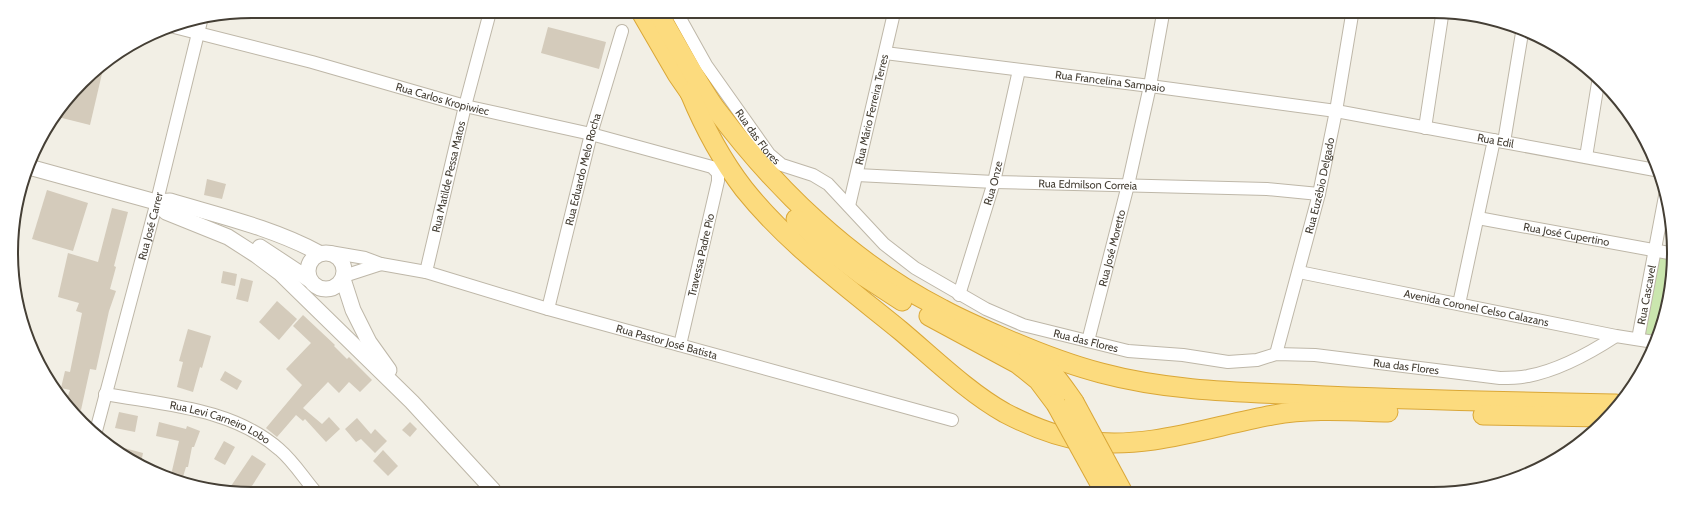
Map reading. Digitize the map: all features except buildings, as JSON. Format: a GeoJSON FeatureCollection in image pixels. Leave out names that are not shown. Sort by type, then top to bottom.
{"type":"FeatureCollection","features":[{"type":"Feature","properties":{"kind":"highway"},"geometry":{"type":"LineString","coordinates":[[644,18],[690,93],[743,163],[781,205],[829,250],[862,275],[906,303],[1018,364],[1038,380],[1065,403],[1119,487]]}},
{"type":"Feature","properties":{"kind":"highway"},"geometry":{"type":"LineString","coordinates":[[662,18],[714,106],[769,174],[791,197],[863,259],[902,286],[973,329],[1033,358],[1046,366],[1058,378],[1065,403],[1102,487]]}},
{"type":"Feature","properties":{"kind":"highway"},"geometry":{"type":"LineString","coordinates":[[690,93],[700,119],[720,157],[745,190],[780,228],[818,263],[973,390],[1003,412],[1057,435],[1086,441],[1120,443],[1167,438],[1274,415],[1306,411],[1599,417]]}},
{"type":"Feature","properties":{"kind":"highway"},"geometry":{"type":"LineString","coordinates":[[940,308],[1023,346],[1061,361],[1102,373],[1146,382],[1210,391],[1392,400],[1612,404]]}},
{"type":"Feature","properties":{"kind":"street","name":"Rua Matilde Pessa Matos"},"geometry":{"type":"LineString","coordinates":[[426,272],[465,106],[488,18]]}},
{"type":"Feature","properties":{"kind":"street","name":"Rua das Flores"},"geometry":{"type":"LineString","coordinates":[[680,18],[706,65],[769,154],[782,165],[813,175],[828,184],[884,244],[915,268],[959,295],[986,309],[1023,325],[1128,351],[1228,362],[1257,360],[1276,354],[1315,355],[1500,378],[1528,377],[1553,369],[1581,357],[1616,336]]}},
{"type":"Feature","properties":{"kind":"street","name":"Rua Mário Ferreira Terres"},"geometry":{"type":"LineString","coordinates":[[849,206],[893,18]]}},
{"type":"Feature","properties":{"kind":"street","name":"Rua José Moretto"},"geometry":{"type":"LineString","coordinates":[[1088,341],[1128,185],[1150,86],[1161,18]]}},
{"type":"Feature","properties":{"kind":"street","name":"Rua Euzébio Delgado"},"geometry":{"type":"LineString","coordinates":[[1276,354],[1319,194],[1336,111],[1352,18]]}},
{"type":"Feature","properties":{"kind":"street"},"geometry":{"type":"LineString","coordinates":[[1425,128],[1442,19]]}},
{"type":"Feature","properties":{"kind":"street","name":"Rua Carlos Kropiwiec"},"geometry":{"type":"LineString","coordinates":[[188,27],[199,27],[312,62],[465,106],[591,134],[712,167]]}},
{"type":"Feature","properties":{"kind":"street","name":"Rua José Carrer"},"geometry":{"type":"LineString","coordinates":[[97,428],[156,202],[199,27]]}},
{"type":"Feature","properties":{"kind":"street","name":"Rua Eduardo Melo Rocha"},"geometry":{"type":"LineString","coordinates":[[548,308],[591,134],[622,32]]}},
{"type":"Feature","properties":{"kind":"street"},"geometry":{"type":"LineString","coordinates":[[1460,304],[1478,218],[1499,141],[1521,36]]}},
{"type":"Feature","properties":{"kind":"street","name":"Rua Francelina Sampaio"},"geometry":{"type":"LineString","coordinates":[[885,53],[1336,111]]}},
{"type":"Feature","properties":{"kind":"street","name":"Rua Onze"},"geometry":{"type":"LineString","coordinates":[[959,295],[994,182],[1019,70]]}},
{"type":"Feature","properties":{"kind":"street"},"geometry":{"type":"LineString","coordinates":[[1586,157],[1597,86]]}},
{"type":"Feature","properties":{"kind":"street","name":"Rua Edil"},"geometry":{"type":"LineString","coordinates":[[1336,111],[1652,169]]}},
{"type":"Feature","properties":{"kind":"street","name":"Travessa Padre Pio"},"geometry":{"type":"LineString","coordinates":[[680,345],[718,181],[718,173],[712,167]]}},
{"type":"Feature","properties":{"kind":"street"},"geometry":{"type":"LineString","coordinates":[[34,168],[156,202],[170,201],[276,233],[324,253],[337,255],[345,268],[344,277],[353,310],[369,342],[412,402]]}},
{"type":"Feature","properties":{"kind":"street","name":"Rua Edmilson Correia"},"geometry":{"type":"LineString","coordinates":[[857,175],[994,182],[1267,189],[1319,194]]}},
{"type":"Feature","properties":{"kind":"street"},"geometry":{"type":"LineString","coordinates":[[156,202],[166,212],[228,237],[246,241],[264,249],[314,284],[325,289],[332,289],[339,285],[344,277]]}},
{"type":"Feature","properties":{"kind":"street","name":"Rua Cascavel"},"geometry":{"type":"LineString","coordinates":[[1638,339],[1663,210]]}},
{"type":"Feature","properties":{"kind":"street","name":"Rua José Cupertino"},"geometry":{"type":"LineString","coordinates":[[1478,218],[1667,253]]}},
{"type":"Feature","properties":{"kind":"street"},"geometry":{"type":"LineString","coordinates":[[228,237],[280,273],[412,402],[490,487]]}},
{"type":"Feature","properties":{"kind":"street"},"geometry":{"type":"LineString","coordinates":[[307,299],[314,284],[308,270],[311,260],[324,253]]}},
{"type":"Feature","properties":{"kind":"street","name":"Rua Pastor José Batista"},"geometry":{"type":"LineString","coordinates":[[324,253],[365,258],[381,264],[426,272],[548,308],[952,420]]}},
{"type":"Feature","properties":{"kind":"street","name":"Rua Pastor José Batista"},"geometry":{"type":"LineString","coordinates":[[344,277],[381,264]]}},
{"type":"Feature","properties":{"kind":"street","name":"Avenida Coronel Celso Calazans"},"geometry":{"type":"LineString","coordinates":[[1299,272],[1616,336],[1649,341]]}},
{"type":"Feature","properties":{"kind":"street","name":"Rua Levi Carneiro Lobo"},"geometry":{"type":"LineString","coordinates":[[105,394],[199,411],[226,418],[252,430],[280,450],[311,487]]}},
{"type":"Feature","properties":{"kind":"green space"},"geometry":{"type":"Polygon","coordinates":[[[1657,253],[1667,256],[1665,283],[1659,313],[1651,337],[1640,336],[1657,253]]]}}]}
